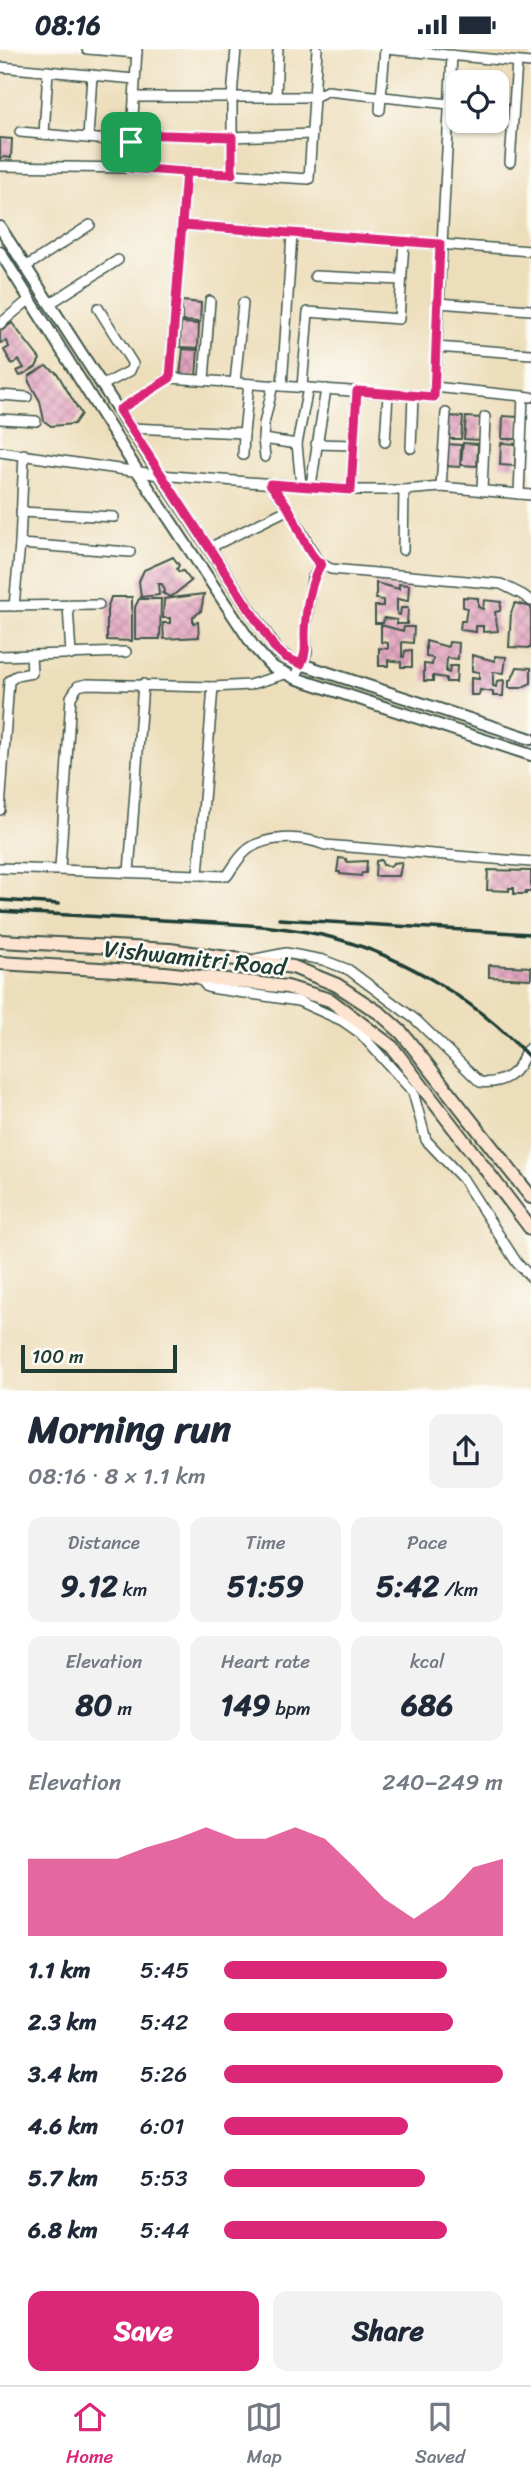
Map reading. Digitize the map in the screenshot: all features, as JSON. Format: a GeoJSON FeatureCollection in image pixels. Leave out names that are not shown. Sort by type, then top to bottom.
{"type":"FeatureCollection","features":[{"type":"Feature","properties":{"kind":"main road","name":"Vishwamitri Road"},"geometry":{"type":"LineString","coordinates":[[0,941],[170,950],[293,967],[337,985],[381,1014],[402,1033],[531,1197]]}},
{"type":"Feature","properties":{"kind":"main road","name":"Vishwamitri Road"},"geometry":{"type":"LineString","coordinates":[[0,963],[198,976],[287,987],[330,1000],[392,1047],[531,1229]]}},
{"type":"Feature","properties":{"kind":"street"},"geometry":{"type":"LineString","coordinates":[[88,49],[137,51],[130,168]]}},
{"type":"Feature","properties":{"kind":"street"},"geometry":{"type":"LineString","coordinates":[[232,174],[232,97],[236,49]]}},
{"type":"Feature","properties":{"kind":"street"},"geometry":{"type":"LineString","coordinates":[[276,97],[278,49]]}},
{"type":"Feature","properties":{"kind":"street"},"geometry":{"type":"LineString","coordinates":[[0,166],[130,168],[309,179],[317,49]]}},
{"type":"Feature","properties":{"kind":"street"},"geometry":{"type":"LineString","coordinates":[[380,110],[386,49],[531,64]]}},
{"type":"Feature","properties":{"kind":"street"},"geometry":{"type":"LineString","coordinates":[[451,70],[452,55]]}},
{"type":"Feature","properties":{"kind":"street"},"geometry":{"type":"LineString","coordinates":[[510,162],[517,62]]}},
{"type":"Feature","properties":{"kind":"street"},"geometry":{"type":"LineString","coordinates":[[0,67],[135,79]]}},
{"type":"Feature","properties":{"kind":"street"},"geometry":{"type":"LineString","coordinates":[[44,134],[48,71]]}},
{"type":"Feature","properties":{"kind":"street"},"geometry":{"type":"LineString","coordinates":[[89,138],[92,75]]}},
{"type":"Feature","properties":{"kind":"street"},"geometry":{"type":"LineString","coordinates":[[134,97],[314,97],[327,91],[446,104]]}},
{"type":"Feature","properties":{"kind":"street"},"geometry":{"type":"LineString","coordinates":[[20,132],[89,138],[312,134]]}},
{"type":"Feature","properties":{"kind":"street"},"geometry":{"type":"LineString","coordinates":[[119,410],[170,378],[434,397],[447,133]]}},
{"type":"Feature","properties":{"kind":"street"},"geometry":{"type":"LineString","coordinates":[[170,378],[186,172]]}},
{"type":"Feature","properties":{"kind":"street"},"geometry":{"type":"LineString","coordinates":[[27,266],[90,225]]}},
{"type":"Feature","properties":{"kind":"street"},"geometry":{"type":"LineString","coordinates":[[182,225],[531,251]]}},
{"type":"Feature","properties":{"kind":"street"},"geometry":{"type":"LineString","coordinates":[[0,227],[274,647],[285,657],[301,664],[531,739]]}},
{"type":"Feature","properties":{"kind":"street"},"geometry":{"type":"LineString","coordinates":[[265,457],[262,439],[277,386],[292,233]]}},
{"type":"Feature","properties":{"kind":"street"},"geometry":{"type":"LineString","coordinates":[[306,485],[298,444],[305,388],[308,312],[399,319],[404,242]]}},
{"type":"Feature","properties":{"kind":"street"},"geometry":{"type":"LineString","coordinates":[[0,252],[138,472],[254,647],[271,666],[290,676],[531,755]]}},
{"type":"Feature","properties":{"kind":"street"},"geometry":{"type":"LineString","coordinates":[[51,303],[118,260]]}},
{"type":"Feature","properties":{"kind":"street"},"geometry":{"type":"LineString","coordinates":[[315,276],[401,280]]}},
{"type":"Feature","properties":{"kind":"street"},"geometry":{"type":"LineString","coordinates":[[0,324],[30,299]]}},
{"type":"Feature","properties":{"kind":"street"},"geometry":{"type":"LineString","coordinates":[[204,380],[210,301]]}},
{"type":"Feature","properties":{"kind":"street"},"geometry":{"type":"LineString","coordinates":[[235,383],[243,303]]}},
{"type":"Feature","properties":{"kind":"street"},"geometry":{"type":"LineString","coordinates":[[438,303],[531,310]]}},
{"type":"Feature","properties":{"kind":"street"},"geometry":{"type":"LineString","coordinates":[[98,308],[133,364],[130,371],[103,385]]}},
{"type":"Feature","properties":{"kind":"street"},"geometry":{"type":"LineString","coordinates":[[436,347],[531,354]]}},
{"type":"Feature","properties":{"kind":"street"},"geometry":{"type":"LineString","coordinates":[[243,455],[248,384]]}},
{"type":"Feature","properties":{"kind":"street"},"geometry":{"type":"LineString","coordinates":[[434,387],[527,396],[519,494]]}},
{"type":"Feature","properties":{"kind":"street"},"geometry":{"type":"LineString","coordinates":[[306,485],[326,389]]}},
{"type":"Feature","properties":{"kind":"street"},"geometry":{"type":"LineString","coordinates":[[351,490],[357,391]]}},
{"type":"Feature","properties":{"kind":"street"},"geometry":{"type":"LineString","coordinates":[[385,442],[388,394]]}},
{"type":"Feature","properties":{"kind":"street"},"geometry":{"type":"LineString","coordinates":[[0,395],[27,397]]}},
{"type":"Feature","properties":{"kind":"street"},"geometry":{"type":"LineString","coordinates":[[411,448],[413,395]]}},
{"type":"Feature","properties":{"kind":"street"},"geometry":{"type":"LineString","coordinates":[[441,487],[446,413]]}},
{"type":"Feature","properties":{"kind":"street"},"geometry":{"type":"LineString","coordinates":[[482,491],[485,417]]}},
{"type":"Feature","properties":{"kind":"street"},"geometry":{"type":"LineString","coordinates":[[0,419],[36,421]]}},
{"type":"Feature","properties":{"kind":"street"},"geometry":{"type":"LineString","coordinates":[[131,428],[244,433]]}},
{"type":"Feature","properties":{"kind":"street"},"geometry":{"type":"LineString","coordinates":[[262,439],[298,444]]}},
{"type":"Feature","properties":{"kind":"street"},"geometry":{"type":"LineString","coordinates":[[316,444],[354,445]]}},
{"type":"Feature","properties":{"kind":"street"},"geometry":{"type":"LineString","coordinates":[[0,452],[160,475],[270,484],[351,490],[441,487],[531,495]]}},
{"type":"Feature","properties":{"kind":"street"},"geometry":{"type":"LineString","coordinates":[[14,606],[24,454]]}},
{"type":"Feature","properties":{"kind":"street"},"geometry":{"type":"LineString","coordinates":[[270,484],[289,509],[318,562],[331,569],[501,584],[531,601]]}},
{"type":"Feature","properties":{"kind":"street"},"geometry":{"type":"LineString","coordinates":[[403,550],[404,490]]}},
{"type":"Feature","properties":{"kind":"street"},"geometry":{"type":"LineString","coordinates":[[209,548],[289,509]]}},
{"type":"Feature","properties":{"kind":"street"},"geometry":{"type":"LineString","coordinates":[[21,512],[114,517]]}},
{"type":"Feature","properties":{"kind":"street"},"geometry":{"type":"LineString","coordinates":[[20,544],[130,552]]}},
{"type":"Feature","properties":{"kind":"street"},"geometry":{"type":"LineString","coordinates":[[60,869],[71,697],[74,690],[87,684],[212,687],[249,685],[290,676],[307,652],[305,632],[312,579],[321,564]]}},
{"type":"Feature","properties":{"kind":"street"},"geometry":{"type":"LineString","coordinates":[[68,605],[71,655]]}},
{"type":"Feature","properties":{"kind":"street"},"geometry":{"type":"LineString","coordinates":[[0,606],[99,605]]}},
{"type":"Feature","properties":{"kind":"street"},"geometry":{"type":"LineString","coordinates":[[0,656],[127,652]]}},
{"type":"Feature","properties":{"kind":"street"},"geometry":{"type":"LineString","coordinates":[[0,810],[9,681],[16,676],[32,673],[31,655]]}},
{"type":"Feature","properties":{"kind":"street"},"geometry":{"type":"LineString","coordinates":[[129,872],[143,684]]}},
{"type":"Feature","properties":{"kind":"street"},"geometry":{"type":"LineString","coordinates":[[198,875],[212,687]]}},
{"type":"Feature","properties":{"kind":"street"},"geometry":{"type":"LineString","coordinates":[[0,868],[227,876],[244,853],[259,842],[280,839],[311,839],[325,845],[531,862]]}},
{"type":"Feature","properties":{"kind":"street"},"geometry":{"type":"LineString","coordinates":[[247,961],[286,953],[315,958],[349,970],[416,1020],[480,1081],[501,1081],[522,1065],[524,1052],[531,1047]]}},
{"type":"Feature","properties":{"kind":"street"},"geometry":{"type":"LineString","coordinates":[[198,976],[207,987],[298,1001],[343,1021],[360,1033],[413,1092],[426,1140],[463,1179],[517,1263],[531,1277]]}},
{"type":"Feature","properties":{"kind":"building"},"geometry":{"type":"Polygon","coordinates":[[[0,138],[12,139],[11,158],[0,159],[0,138]]]}},
{"type":"Feature","properties":{"kind":"building"},"geometry":{"type":"Polygon","coordinates":[[[182,301],[201,303],[200,322],[182,321],[182,301]]]}},
{"type":"Feature","properties":{"kind":"building"},"geometry":{"type":"Polygon","coordinates":[[[12,323],[40,359],[36,367],[20,376],[17,371],[24,368],[19,360],[12,364],[4,350],[9,347],[7,341],[0,343],[0,332],[12,323]]]}},
{"type":"Feature","properties":{"kind":"building"},"geometry":{"type":"Polygon","coordinates":[[[181,323],[199,324],[198,348],[180,347],[181,323]]]}},
{"type":"Feature","properties":{"kind":"building"},"geometry":{"type":"Polygon","coordinates":[[[183,349],[198,350],[196,377],[180,376],[183,349]]]}},
{"type":"Feature","properties":{"kind":"building"},"geometry":{"type":"Polygon","coordinates":[[[46,366],[57,373],[81,414],[74,424],[51,426],[44,421],[40,401],[29,382],[29,376],[46,366]]]}},
{"type":"Feature","properties":{"kind":"building"},"geometry":{"type":"Polygon","coordinates":[[[447,416],[463,417],[461,439],[446,439],[447,416]]]}},
{"type":"Feature","properties":{"kind":"building"},"geometry":{"type":"Polygon","coordinates":[[[503,416],[518,417],[517,439],[502,439],[503,416]]]}},
{"type":"Feature","properties":{"kind":"building"},"geometry":{"type":"Polygon","coordinates":[[[466,417],[481,418],[480,440],[464,439],[466,417]]]}},
{"type":"Feature","properties":{"kind":"building"},"geometry":{"type":"Polygon","coordinates":[[[463,443],[478,444],[477,466],[461,465],[463,443]]]}},
{"type":"Feature","properties":{"kind":"building"},"geometry":{"type":"Polygon","coordinates":[[[501,443],[516,444],[515,466],[500,465],[501,443]]]}},
{"type":"Feature","properties":{"kind":"building"},"geometry":{"type":"Polygon","coordinates":[[[446,444],[461,445],[460,467],[445,466],[446,444]]]}},
{"type":"Feature","properties":{"kind":"building"},"geometry":{"type":"Polygon","coordinates":[[[173,557],[179,565],[179,572],[183,571],[191,581],[171,597],[162,593],[165,591],[162,584],[158,584],[159,595],[141,597],[139,581],[144,570],[173,557]]]}},
{"type":"Feature","properties":{"kind":"building"},"geometry":{"type":"Polygon","coordinates":[[[376,583],[399,589],[399,584],[409,585],[408,601],[397,599],[397,614],[400,615],[401,608],[408,608],[407,624],[397,624],[397,620],[384,618],[383,623],[375,623],[375,606],[383,606],[383,600],[376,599],[376,583]]]}},
{"type":"Feature","properties":{"kind":"building"},"geometry":{"type":"Polygon","coordinates":[[[204,594],[201,611],[193,617],[193,623],[198,622],[199,637],[164,639],[163,623],[170,623],[170,618],[163,618],[164,599],[204,594]]]}},
{"type":"Feature","properties":{"kind":"building"},"geometry":{"type":"Polygon","coordinates":[[[111,597],[132,597],[132,641],[107,640],[107,610],[111,597]]]}},
{"type":"Feature","properties":{"kind":"building"},"geometry":{"type":"Polygon","coordinates":[[[463,597],[478,598],[478,607],[483,609],[484,600],[501,602],[500,611],[495,612],[498,631],[483,632],[483,626],[476,626],[476,632],[460,630],[467,608],[463,607],[463,597]]]}},
{"type":"Feature","properties":{"kind":"building"},"geometry":{"type":"Polygon","coordinates":[[[139,599],[161,599],[160,639],[135,639],[135,607],[139,599]]]}},
{"type":"Feature","properties":{"kind":"building"},"geometry":{"type":"Polygon","coordinates":[[[515,603],[531,607],[531,648],[509,647],[511,613],[515,603]]]}},
{"type":"Feature","properties":{"kind":"building"},"geometry":{"type":"Polygon","coordinates":[[[381,625],[403,631],[404,627],[414,627],[413,643],[402,642],[402,657],[405,651],[412,650],[412,667],[401,667],[401,662],[388,660],[388,666],[379,666],[379,648],[388,649],[388,643],[381,642],[381,625]]]}},
{"type":"Feature","properties":{"kind":"building"},"geometry":{"type":"Polygon","coordinates":[[[426,641],[448,647],[449,642],[459,643],[458,659],[447,658],[446,672],[449,673],[450,666],[457,666],[456,682],[446,682],[446,678],[433,676],[433,681],[424,681],[424,664],[432,665],[433,658],[426,657],[426,641]]]}},
{"type":"Feature","properties":{"kind":"building"},"geometry":{"type":"Polygon","coordinates":[[[472,655],[495,661],[495,656],[506,657],[504,673],[493,672],[493,686],[496,687],[497,681],[504,680],[503,696],[493,696],[493,692],[480,690],[479,695],[471,695],[471,678],[479,679],[479,672],[472,671],[472,655]]]}},
{"type":"Feature","properties":{"kind":"building"},"geometry":{"type":"Polygon","coordinates":[[[517,667],[531,668],[531,683],[521,688],[509,688],[509,680],[517,667]]]}},
{"type":"Feature","properties":{"kind":"building"},"geometry":{"type":"Polygon","coordinates":[[[339,858],[346,859],[347,862],[367,861],[366,873],[361,876],[340,874],[337,872],[339,858]]]}},
{"type":"Feature","properties":{"kind":"building"},"geometry":{"type":"Polygon","coordinates":[[[381,860],[383,865],[391,866],[393,863],[402,862],[399,876],[375,876],[376,861],[381,860]]]}},
{"type":"Feature","properties":{"kind":"building"},"geometry":{"type":"Polygon","coordinates":[[[488,870],[531,871],[531,892],[514,894],[514,888],[509,888],[509,891],[487,890],[488,870]]]}},
{"type":"Feature","properties":{"kind":"building"},"geometry":{"type":"Polygon","coordinates":[[[489,965],[531,967],[531,979],[489,977],[489,965]]]}},
{"type":"Feature","properties":{"kind":"railway"},"geometry":{"type":"LineString","coordinates":[[0,900],[59,904]]}},
{"type":"Feature","properties":{"kind":"railway"},"geometry":{"type":"LineString","coordinates":[[0,911],[258,926],[334,938],[389,957],[440,985],[488,1019],[531,1059]]}},
{"type":"Feature","properties":{"kind":"railway"},"geometry":{"type":"LineString","coordinates":[[279,919],[531,934]]}},
{"type":"Feature","properties":{"kind":"route"},"geometry":{"type":"LineString","coordinates":[[131,142],[130,168],[186,172],[170,378],[119,410],[274,647],[285,657],[301,664],[307,652],[305,632],[312,579],[321,564],[306,544],[289,509],[270,484],[351,490],[357,391],[434,397],[440,244],[182,225],[186,172],[232,174],[232,137],[132,134],[131,142]]}}]}
